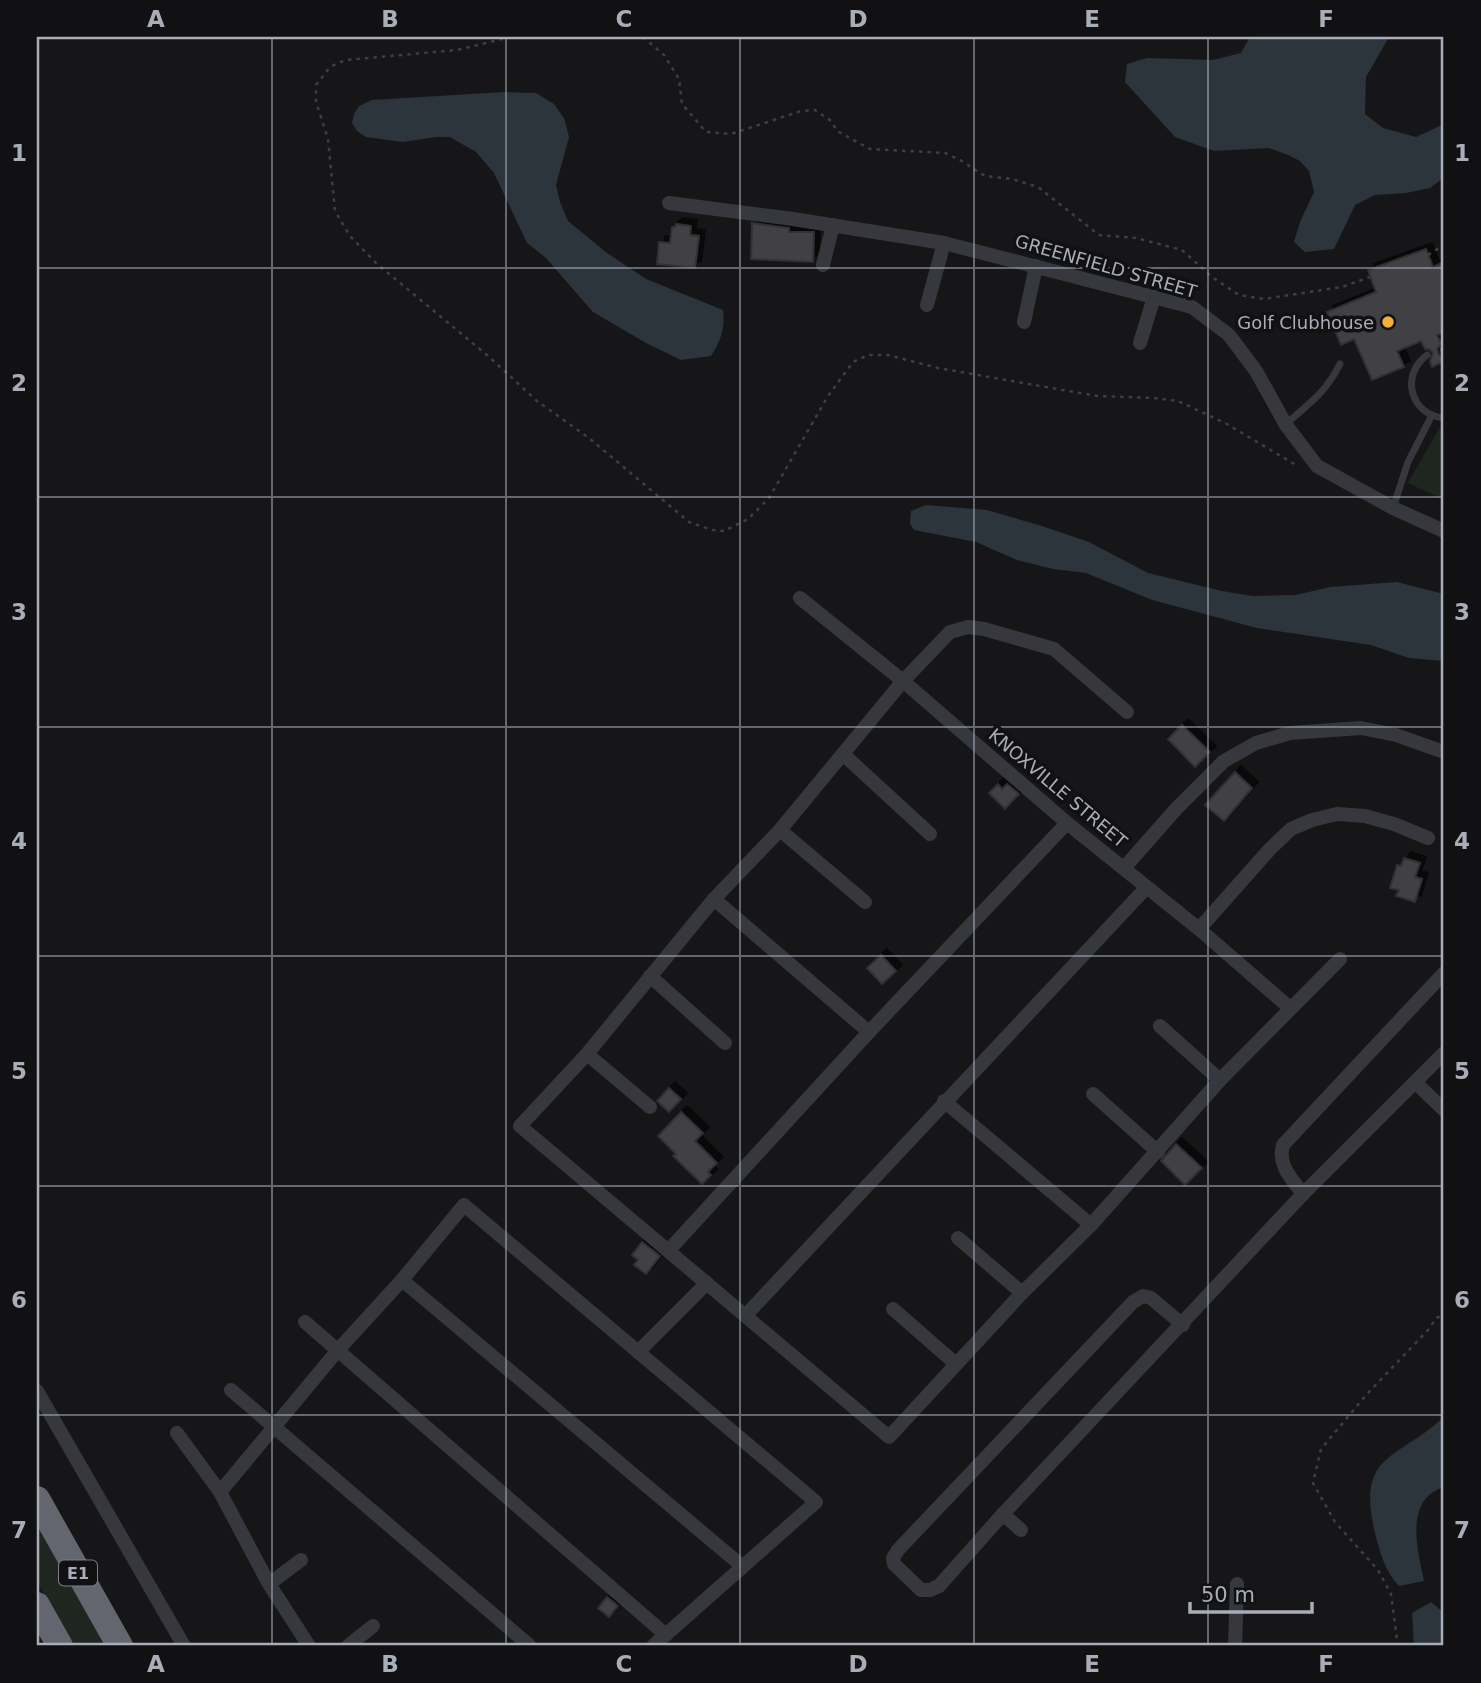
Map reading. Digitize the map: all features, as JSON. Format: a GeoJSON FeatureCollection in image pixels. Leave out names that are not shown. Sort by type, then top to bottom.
{"type":"FeatureCollection","features":[{"type":"Feature","properties":{"kind":"highway","name":"E1"},"geometry":{"type":"LineString","coordinates":[[37,1499],[120,1646]]}},
{"type":"Feature","properties":{"kind":"highway"},"geometry":{"type":"LineString","coordinates":[[37,1605],[60,1646]]}},
{"type":"Feature","properties":{"kind":"street","name":"GREENFIELD STREET"},"geometry":{"type":"LineString","coordinates":[[669,203],[944,243],[1192,307],[1229,335],[1256,371],[1286,425],[1317,466],[1393,508],[1444,531]]}},
{"type":"Feature","properties":{"kind":"street"},"geometry":{"type":"LineString","coordinates":[[823,265],[832,225]]}},
{"type":"Feature","properties":{"kind":"street"},"geometry":{"type":"LineString","coordinates":[[927,305],[944,243]]}},
{"type":"Feature","properties":{"kind":"street"},"geometry":{"type":"LineString","coordinates":[[1024,322],[1036,266]]}},
{"type":"Feature","properties":{"kind":"street"},"geometry":{"type":"LineString","coordinates":[[1140,343],[1154,297]]}},
{"type":"Feature","properties":{"kind":"street","name":"KNOXVILLE STREET"},"geometry":{"type":"LineString","coordinates":[[800,598],[903,681],[1067,823],[1199,929],[1290,1008]]}},
{"type":"Feature","properties":{"kind":"street"},"geometry":{"type":"LineString","coordinates":[[1127,712],[1054,649],[984,629],[968,627],[950,632],[903,681],[780,830],[714,899],[587,1054],[520,1126],[889,1437],[1022,1293],[1091,1225],[1220,1080],[1340,959]]}},
{"type":"Feature","properties":{"kind":"street"},"geometry":{"type":"LineString","coordinates":[[1124,868],[1176,809],[1224,761],[1256,743],[1290,733],[1361,728],[1396,735],[1444,752]]}},
{"type":"Feature","properties":{"kind":"street"},"geometry":{"type":"LineString","coordinates":[[844,755],[930,834]]}},
{"type":"Feature","properties":{"kind":"street"},"geometry":{"type":"LineString","coordinates":[[1199,929],[1270,849],[1291,830],[1312,820],[1337,814],[1365,816],[1428,838]]}},
{"type":"Feature","properties":{"kind":"street"},"geometry":{"type":"LineString","coordinates":[[669,1250],[869,1032],[1067,823]]}},
{"type":"Feature","properties":{"kind":"street"},"geometry":{"type":"LineString","coordinates":[[780,830],[865,902]]}},
{"type":"Feature","properties":{"kind":"street"},"geometry":{"type":"LineString","coordinates":[[746,1315],[1146,888]]}},
{"type":"Feature","properties":{"kind":"street"},"geometry":{"type":"LineString","coordinates":[[714,899],[869,1032]]}},
{"type":"Feature","properties":{"kind":"street"},"geometry":{"type":"LineString","coordinates":[[1303,1194],[1282,1164],[1280,1154],[1283,1145],[1444,973]]}},
{"type":"Feature","properties":{"kind":"street"},"geometry":{"type":"LineString","coordinates":[[650,976],[725,1043]]}},
{"type":"Feature","properties":{"kind":"street"},"geometry":{"type":"LineString","coordinates":[[1160,1026],[1220,1080]]}},
{"type":"Feature","properties":{"kind":"street"},"geometry":{"type":"LineString","coordinates":[[1183,1325],[1151,1298],[1143,1296],[1133,1302],[898,1550],[893,1558],[894,1564],[921,1590],[939,1586],[1003,1514],[1183,1325],[1303,1194],[1444,1053]]}},
{"type":"Feature","properties":{"kind":"street"},"geometry":{"type":"LineString","coordinates":[[587,1054],[650,1108]]}},
{"type":"Feature","properties":{"kind":"street"},"geometry":{"type":"LineString","coordinates":[[1416,1083],[1444,1110]]}},
{"type":"Feature","properties":{"kind":"street"},"geometry":{"type":"LineString","coordinates":[[1093,1094],[1157,1152]]}},
{"type":"Feature","properties":{"kind":"street"},"geometry":{"type":"LineString","coordinates":[[944,1101],[1091,1225]]}},
{"type":"Feature","properties":{"kind":"street"},"geometry":{"type":"LineString","coordinates":[[220,1492],[464,1205],[816,1502],[653,1646]]}},
{"type":"Feature","properties":{"kind":"street"},"geometry":{"type":"LineString","coordinates":[[958,1238],[1022,1293]]}},
{"type":"Feature","properties":{"kind":"street"},"geometry":{"type":"LineString","coordinates":[[402,1280],[742,1566]]}},
{"type":"Feature","properties":{"kind":"street"},"geometry":{"type":"LineString","coordinates":[[638,1352],[707,1283]]}},
{"type":"Feature","properties":{"kind":"street"},"geometry":{"type":"LineString","coordinates":[[893,1309],[956,1364]]}},
{"type":"Feature","properties":{"kind":"street"},"geometry":{"type":"LineString","coordinates":[[305,1322],[666,1635]]}},
{"type":"Feature","properties":{"kind":"street"},"geometry":{"type":"LineString","coordinates":[[231,1390],[520,1644]]}},
{"type":"Feature","properties":{"kind":"street"},"geometry":{"type":"LineString","coordinates":[[37,1391],[184,1646]]}},
{"type":"Feature","properties":{"kind":"street"},"geometry":{"type":"LineString","coordinates":[[177,1433],[220,1492],[269,1584],[309,1646]]}},
{"type":"Feature","properties":{"kind":"street"},"geometry":{"type":"LineString","coordinates":[[1003,1514],[1021,1531]]}},
{"type":"Feature","properties":{"kind":"street"},"geometry":{"type":"LineString","coordinates":[[269,1584],[301,1560]]}},
{"type":"Feature","properties":{"kind":"street"},"geometry":{"type":"LineString","coordinates":[[1235,1646],[1237,1584]]}},
{"type":"Feature","properties":{"kind":"street"},"geometry":{"type":"LineString","coordinates":[[348,1646],[373,1626]]}},
{"type":"Feature","properties":{"kind":"lane"},"geometry":{"type":"LineString","coordinates":[[1427,355],[1413,370],[1411,388],[1417,404],[1432,415],[1444,418]]}},
{"type":"Feature","properties":{"kind":"lane"},"geometry":{"type":"LineString","coordinates":[[1286,425],[1317,399],[1340,364]]}},
{"type":"Feature","properties":{"kind":"lane"},"geometry":{"type":"LineString","coordinates":[[1393,508],[1408,462],[1432,415]]}},
{"type":"Feature","properties":{"kind":"path"},"geometry":{"type":"LineString","coordinates":[[511,37],[457,50],[345,60],[330,67],[316,85],[316,102],[328,139],[335,211],[351,236],[385,271],[487,355],[537,401],[589,438],[689,522],[724,531],[748,519],[769,498],[828,396],[853,362],[869,355],[888,355],[938,368],[1097,396],[1178,401],[1225,423],[1305,471]]}},
{"type":"Feature","properties":{"kind":"path"},"geometry":{"type":"LineString","coordinates":[[643,37],[664,55],[679,79],[682,104],[706,132],[731,134],[801,111],[815,110],[831,121],[837,131],[870,149],[944,153],[985,176],[1012,179],[1038,187],[1099,234],[1136,238],[1182,250],[1212,277],[1238,295],[1264,299],[1342,288],[1370,277]]}},
{"type":"Feature","properties":{"kind":"path"},"geometry":{"type":"LineString","coordinates":[[1429,255],[1444,244]]}},
{"type":"Feature","properties":{"kind":"path"},"geometry":{"type":"LineString","coordinates":[[1400,1646],[1391,1594],[1378,1570],[1335,1522],[1313,1483],[1321,1449],[1436,1318],[1444,1315]]}},
{"type":"Feature","properties":{"kind":"shaded area"},"geometry":{"type":"Polygon","coordinates":[[[1250,37],[1389,37],[1366,77],[1365,114],[1383,128],[1416,137],[1444,124],[1444,177],[1430,188],[1375,195],[1355,205],[1334,249],[1305,252],[1294,242],[1314,192],[1309,171],[1300,161],[1269,148],[1214,151],[1175,137],[1125,82],[1127,64],[1147,58],[1213,60],[1241,53],[1250,37]]]}},
{"type":"Feature","properties":{"kind":"shaded area"},"geometry":{"type":"Polygon","coordinates":[[[504,92],[536,93],[554,104],[564,118],[569,137],[556,185],[568,221],[607,253],[646,279],[723,310],[722,334],[711,356],[681,360],[593,312],[545,257],[527,243],[494,173],[476,152],[450,137],[403,142],[366,137],[357,131],[352,123],[359,106],[372,100],[504,92]]]}},
{"type":"Feature","properties":{"kind":"shaded area"},"geometry":{"type":"Polygon","coordinates":[[[1444,420],[1444,477],[1441,483],[1444,485],[1444,500],[1408,483],[1444,420]]]}},
{"type":"Feature","properties":{"kind":"shaded area"},"geometry":{"type":"Polygon","coordinates":[[[926,505],[987,510],[1089,542],[1148,573],[1222,591],[1252,596],[1296,595],[1330,587],[1397,582],[1444,594],[1444,661],[1409,658],[1371,645],[1257,628],[1152,600],[1086,573],[1053,569],[1017,560],[976,542],[914,530],[910,524],[911,511],[926,505]]]}},
{"type":"Feature","properties":{"kind":"shaded area"},"geometry":{"type":"Polygon","coordinates":[[[1444,1417],[1444,1487],[1431,1494],[1423,1503],[1416,1528],[1424,1581],[1399,1586],[1387,1568],[1379,1548],[1371,1507],[1371,1487],[1376,1472],[1385,1461],[1444,1417]]]}},
{"type":"Feature","properties":{"kind":"shaded area"},"geometry":{"type":"Polygon","coordinates":[[[37,1516],[112,1646],[74,1646],[37,1582],[37,1516]]]}},
{"type":"Feature","properties":{"kind":"shaded area"},"geometry":{"type":"Polygon","coordinates":[[[1431,1602],[1444,1613],[1444,1646],[1414,1646],[1412,1613],[1431,1602]]]}},
{"type":"Feature","properties":{"kind":"building"},"geometry":{"type":"Polygon","coordinates":[[[752,223],[789,228],[789,232],[814,232],[813,262],[751,259],[752,223]]]}},
{"type":"Feature","properties":{"kind":"building"},"geometry":{"type":"Polygon","coordinates":[[[676,224],[691,226],[690,235],[699,236],[695,268],[657,264],[659,242],[670,243],[672,227],[676,224]]]}},
{"type":"Feature","properties":{"kind":"building","name":"Golf Clubhouse"},"geometry":{"type":"Polygon","coordinates":[[[1426,249],[1433,267],[1444,262],[1444,332],[1437,335],[1441,344],[1437,349],[1439,355],[1444,356],[1444,361],[1432,367],[1430,361],[1433,353],[1425,349],[1421,341],[1397,351],[1404,367],[1372,380],[1354,339],[1341,345],[1327,312],[1376,292],[1368,270],[1426,249]]]}},
{"type":"Feature","properties":{"kind":"building"},"geometry":{"type":"Polygon","coordinates":[[[1182,725],[1210,752],[1195,767],[1168,739],[1182,725]]]}},
{"type":"Feature","properties":{"kind":"building"},"geometry":{"type":"Polygon","coordinates":[[[1235,772],[1252,788],[1224,821],[1205,805],[1235,772]]]}},
{"type":"Feature","properties":{"kind":"building"},"geometry":{"type":"Polygon","coordinates":[[[998,784],[1002,789],[1007,784],[1019,794],[1005,809],[989,793],[998,784]]]}},
{"type":"Feature","properties":{"kind":"building"},"geometry":{"type":"Polygon","coordinates":[[[1404,858],[1420,863],[1415,877],[1422,879],[1415,902],[1396,896],[1399,890],[1390,888],[1397,865],[1401,866],[1404,858]]]}},
{"type":"Feature","properties":{"kind":"building"},"geometry":{"type":"Polygon","coordinates":[[[881,955],[896,971],[882,984],[867,968],[881,955]]]}},
{"type":"Feature","properties":{"kind":"building"},"geometry":{"type":"Polygon","coordinates":[[[669,1088],[681,1099],[669,1112],[657,1101],[669,1088]]]}},
{"type":"Feature","properties":{"kind":"building"},"geometry":{"type":"Polygon","coordinates":[[[681,1112],[703,1133],[695,1141],[717,1163],[702,1184],[673,1156],[676,1154],[658,1136],[681,1112]]]}},
{"type":"Feature","properties":{"kind":"building"},"geometry":{"type":"Polygon","coordinates":[[[1176,1144],[1202,1168],[1185,1185],[1161,1161],[1176,1144]]]}},
{"type":"Feature","properties":{"kind":"building"},"geometry":{"type":"Polygon","coordinates":[[[642,1242],[660,1256],[646,1274],[634,1265],[638,1260],[632,1255],[642,1242]]]}},
{"type":"Feature","properties":{"kind":"building"},"geometry":{"type":"Polygon","coordinates":[[[607,1597],[618,1606],[609,1617],[598,1608],[607,1597]]]}},
{"type":"Feature","properties":{"kind":"place","name":"Golf Clubhouse"},"geometry":{"type":"Point","coordinates":[1388,322]}}]}
